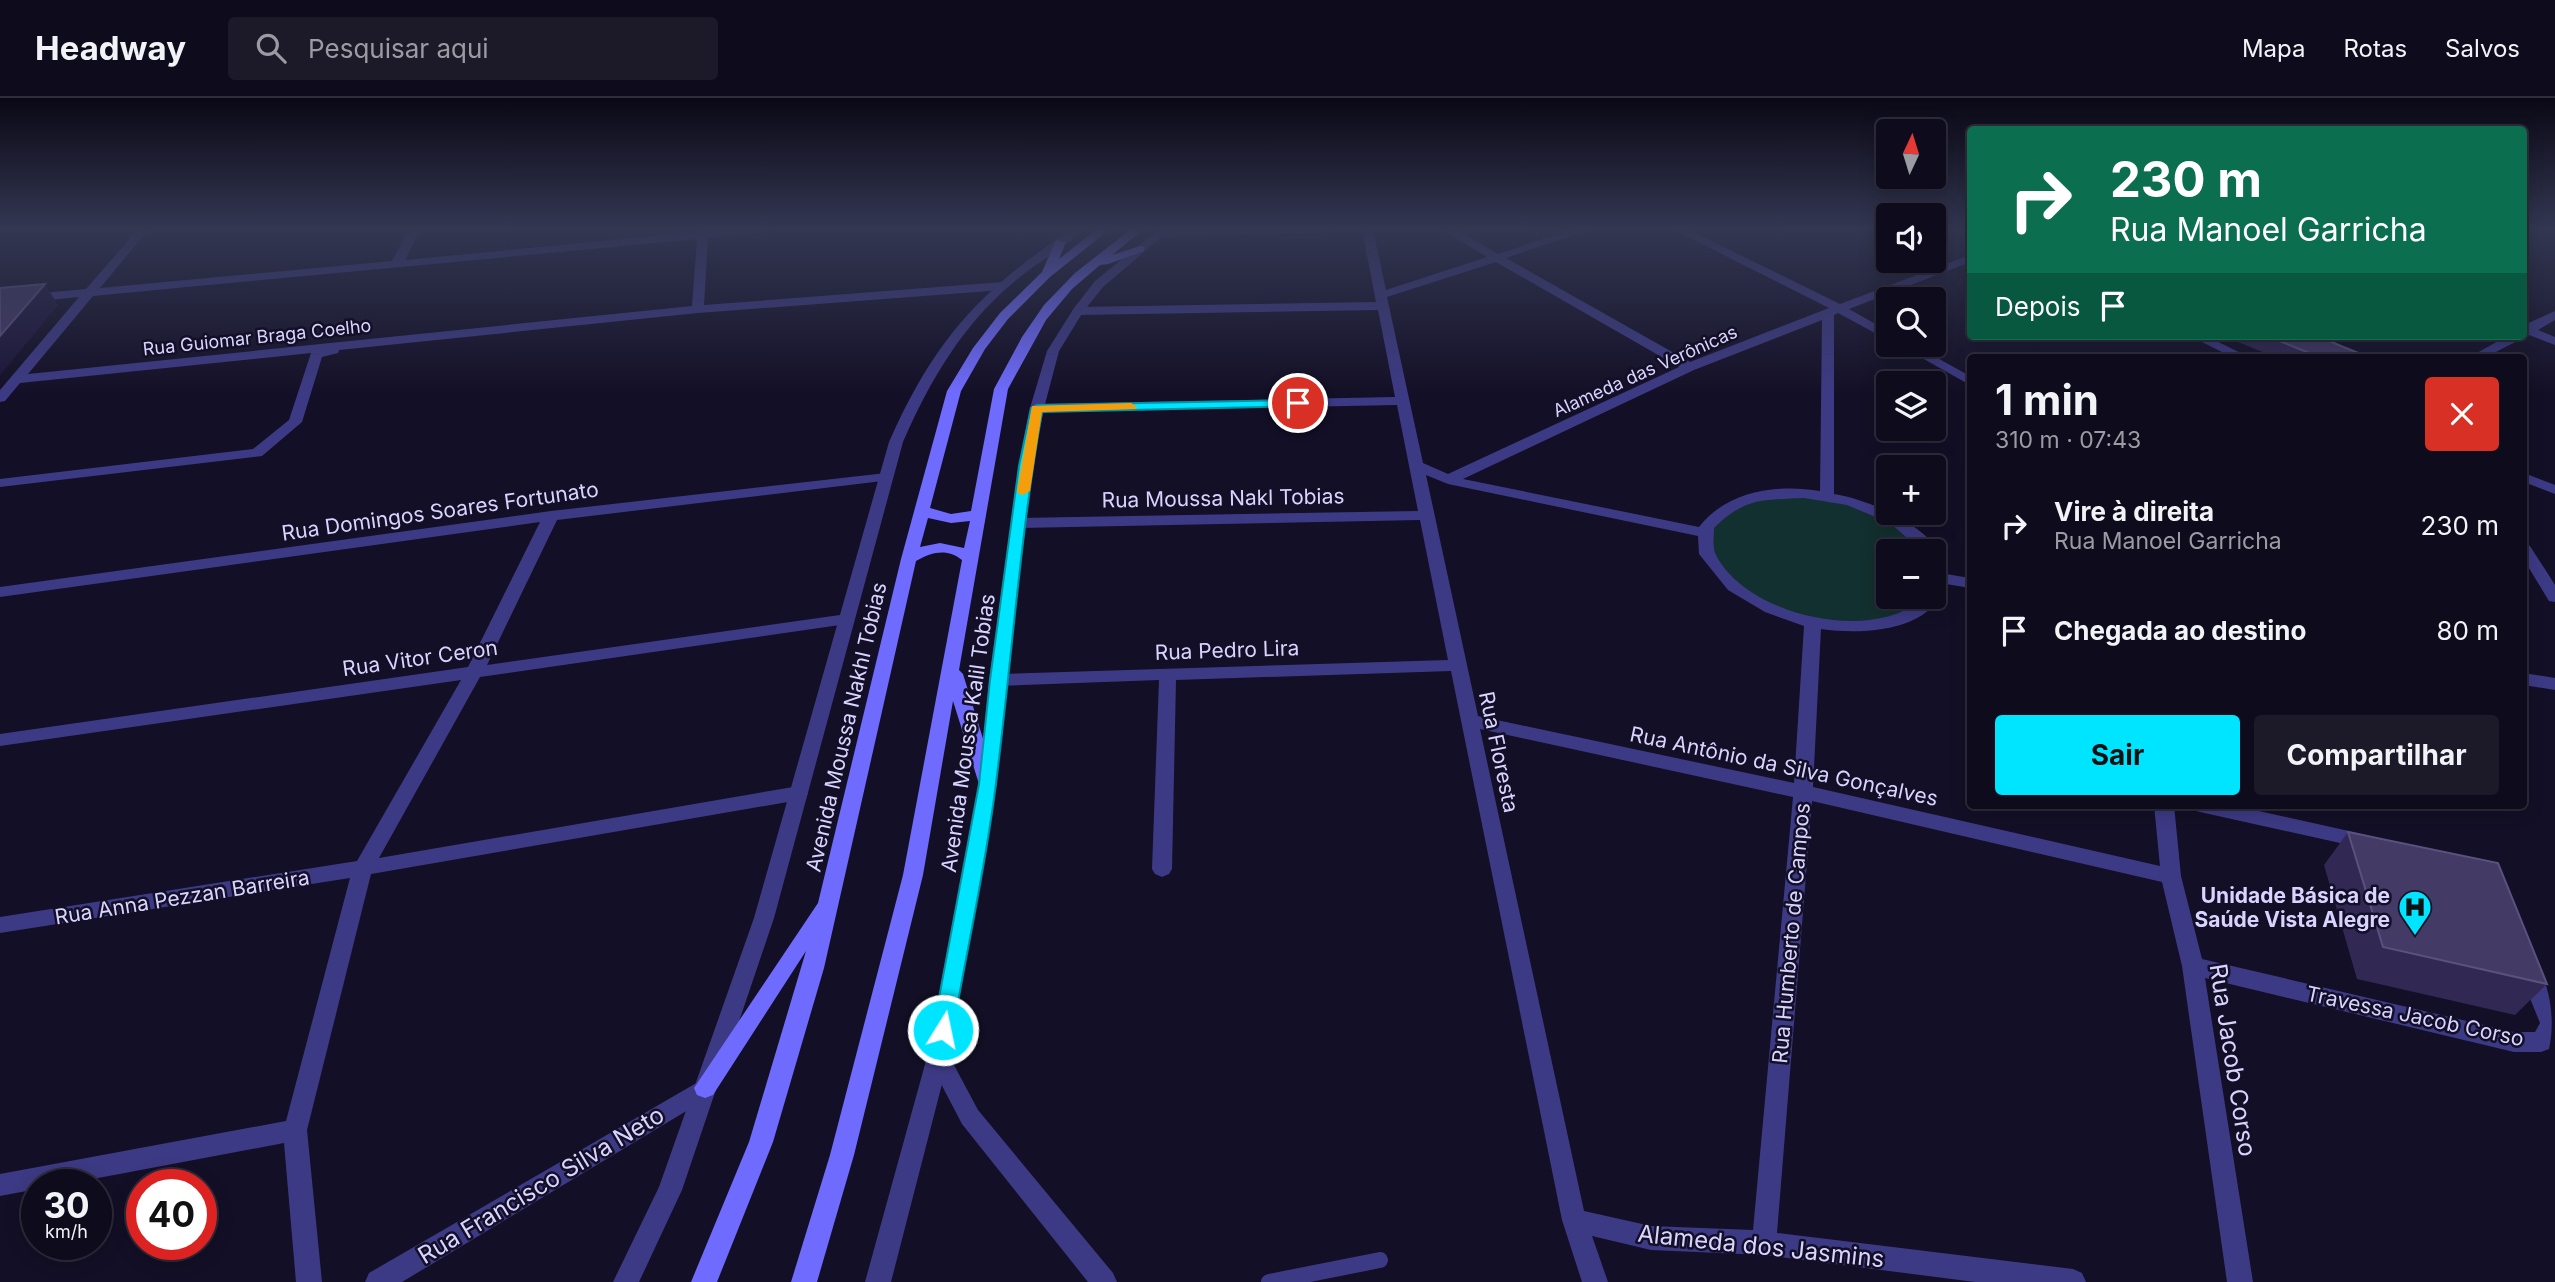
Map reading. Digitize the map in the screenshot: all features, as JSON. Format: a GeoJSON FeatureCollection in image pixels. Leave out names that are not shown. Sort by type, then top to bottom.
{"type":"FeatureCollection","features":[{"type":"Feature","properties":{"kind":"main road","name":"Avenida Moussa Nakhl Tobias"},"geometry":{"type":"LineString","coordinates":[[704,1282],[761,1142],[830,899],[909,559],[954,391],[979,348],[995,327],[1037,284]]}},
{"type":"Feature","properties":{"kind":"main road"},"geometry":{"type":"LineString","coordinates":[[804,1282],[842,1155],[913,875],[1001,389],[1023,344],[1048,308],[1072,284]]}},
{"type":"Feature","properties":{"kind":"main road"},"geometry":{"type":"LineString","coordinates":[[922,510],[954,520],[980,513]]}},
{"type":"Feature","properties":{"kind":"main road"},"geometry":{"type":"LineString","coordinates":[[909,559],[923,550],[948,547],[961,551],[970,559]]}},
{"type":"Feature","properties":{"kind":"main road"},"geometry":{"type":"LineString","coordinates":[[952,669],[988,784]]}},
{"type":"Feature","properties":{"kind":"main road"},"geometry":{"type":"LineString","coordinates":[[705,1088],[830,899]]}},
{"type":"Feature","properties":{"kind":"street"},"geometry":{"type":"LineString","coordinates":[[0,398],[96,284]]}},
{"type":"Feature","properties":{"kind":"street"},"geometry":{"type":"LineString","coordinates":[[0,301],[185,284]]}},
{"type":"Feature","properties":{"kind":"street"},"geometry":{"type":"LineString","coordinates":[[698,309],[699,284]]}},
{"type":"Feature","properties":{"kind":"street","name":"Avenida Moussa Kalil Tobias"},"geometry":{"type":"LineString","coordinates":[[878,1282],[938,1057],[988,784],[998,680],[1026,466],[1037,408],[1053,351],[1099,284]]}},
{"type":"Feature","properties":{"kind":"street","name":"Rua Floresta"},"geometry":{"type":"LineString","coordinates":[[1379,284],[1574,1220],[1595,1282]]}},
{"type":"Feature","properties":{"kind":"street"},"geometry":{"type":"LineString","coordinates":[[1078,311],[1382,300],[1425,284]]}},
{"type":"Feature","properties":{"kind":"street"},"geometry":{"type":"LineString","coordinates":[[1543,284],[1689,367]]}},
{"type":"Feature","properties":{"kind":"street"},"geometry":{"type":"LineString","coordinates":[[1783,284],[1876,330]]}},
{"type":"Feature","properties":{"kind":"street","name":"Alameda das Verônicas"},"geometry":{"type":"LineString","coordinates":[[1448,480],[1689,367],[1901,284]]}},
{"type":"Feature","properties":{"kind":"street"},"geometry":{"type":"LineString","coordinates":[[626,1282],[670,1190],[764,918],[895,442],[917,393],[948,345],[992,294],[1003,286]]}},
{"type":"Feature","properties":{"kind":"street","name":"Rua Guiomar Braga Coelho"},"geometry":{"type":"LineString","coordinates":[[16,379],[698,309],[1003,286]]}},
{"type":"Feature","properties":{"kind":"street"},"geometry":{"type":"LineString","coordinates":[[1827,494],[1833,310]]}},
{"type":"Feature","properties":{"kind":"street"},"geometry":{"type":"LineString","coordinates":[[2527,330],[2555,315]]}},
{"type":"Feature","properties":{"kind":"street"},"geometry":{"type":"LineString","coordinates":[[2527,333],[2555,341]]}},
{"type":"Feature","properties":{"kind":"street"},"geometry":{"type":"LineString","coordinates":[[2205,340],[2236,354]]}},
{"type":"Feature","properties":{"kind":"street"},"geometry":{"type":"LineString","coordinates":[[2482,354],[2508,340]]}},
{"type":"Feature","properties":{"kind":"street"},"geometry":{"type":"LineString","coordinates":[[0,483],[257,453],[295,422],[316,355],[354,345]]}},
{"type":"Feature","properties":{"kind":"street"},"geometry":{"type":"LineString","coordinates":[[1927,357],[1967,379]]}},
{"type":"Feature","properties":{"kind":"street"},"geometry":{"type":"LineString","coordinates":[[1037,408],[1403,401]]}},
{"type":"Feature","properties":{"kind":"street"},"geometry":{"type":"LineString","coordinates":[[1416,466],[1448,480],[1704,533]]}},
{"type":"Feature","properties":{"kind":"street","name":"Rua Domingos Soares Fortunato"},"geometry":{"type":"LineString","coordinates":[[0,592],[551,516],[886,477]]}},
{"type":"Feature","properties":{"kind":"street"},"geometry":{"type":"LineString","coordinates":[[2527,478],[2555,490]]}},
{"type":"Feature","properties":{"kind":"street"},"geometry":{"type":"LineString","coordinates":[[1920,609],[1888,623],[1852,627],[1813,622],[1775,611],[1743,595],[1719,575],[1706,554],[1704,533],[1714,515],[1733,502],[1792,491],[1827,494],[1862,503],[1894,518],[1921,539]]}},
{"type":"Feature","properties":{"kind":"street","name":"Rua Moussa Nakl Tobias"},"geometry":{"type":"LineString","coordinates":[[1020,523],[1427,515]]}},
{"type":"Feature","properties":{"kind":"street"},"geometry":{"type":"LineString","coordinates":[[309,1282],[295,1130],[363,868],[474,673],[551,516]]}},
{"type":"Feature","properties":{"kind":"street"},"geometry":{"type":"LineString","coordinates":[[2527,554],[2555,597]]}},
{"type":"Feature","properties":{"kind":"street"},"geometry":{"type":"LineString","coordinates":[[1946,579],[1967,582]]}},
{"type":"Feature","properties":{"kind":"street","name":"Rua Vitor Ceron"},"geometry":{"type":"LineString","coordinates":[[0,740],[847,619]]}},
{"type":"Feature","properties":{"kind":"street","name":"Rua Humberto de Campos"},"geometry":{"type":"LineString","coordinates":[[1764,1243],[1803,792],[1813,622]]}},
{"type":"Feature","properties":{"kind":"street","name":"Rua Pedro Lira"},"geometry":{"type":"LineString","coordinates":[[998,680],[1458,665]]}},
{"type":"Feature","properties":{"kind":"street"},"geometry":{"type":"LineString","coordinates":[[1161,869],[1168,674]]}},
{"type":"Feature","properties":{"kind":"street"},"geometry":{"type":"LineString","coordinates":[[2527,679],[2555,684]]}},
{"type":"Feature","properties":{"kind":"street","name":"Rua Antônio da Silva Gonçalves"},"geometry":{"type":"LineString","coordinates":[[1469,720],[1803,792],[2171,876]]}},
{"type":"Feature","properties":{"kind":"street","name":"Rua Anna Pezzan Barreira"},"geometry":{"type":"LineString","coordinates":[[0,925],[363,868],[799,793]]}},
{"type":"Feature","properties":{"kind":"street","name":"Rua Jacob Corso"},"geometry":{"type":"LineString","coordinates":[[2164,809],[2171,876],[2193,966],[2240,1282]]}},
{"type":"Feature","properties":{"kind":"street"},"geometry":{"type":"LineString","coordinates":[[2218,809],[2386,847]]}},
{"type":"Feature","properties":{"kind":"street","name":"Travessa Jacob Corso"},"geometry":{"type":"LineString","coordinates":[[2193,966],[2514,1042],[2541,1042],[2552,1024],[2521,948]]}},
{"type":"Feature","properties":{"kind":"street"},"geometry":{"type":"LineString","coordinates":[[938,1057],[970,1118],[1104,1282]]}},
{"type":"Feature","properties":{"kind":"street","name":"Rua Francisco Silva Neto"},"geometry":{"type":"LineString","coordinates":[[378,1282],[705,1088]]}},
{"type":"Feature","properties":{"kind":"street"},"geometry":{"type":"LineString","coordinates":[[0,1185],[295,1130]]}},
{"type":"Feature","properties":{"kind":"street","name":"Alameda dos Jasmins"},"geometry":{"type":"LineString","coordinates":[[1574,1220],[1651,1238],[1764,1243],[2073,1282]]}},
{"type":"Feature","properties":{"kind":"lane"},"geometry":{"type":"LineString","coordinates":[[1269,1282],[1380,1260]]}},
{"type":"Feature","properties":{"kind":"green space"},"geometry":{"type":"Polygon","coordinates":[[[1788,493],[1864,508],[1876,513],[1876,525],[1898,525],[1915,539],[1876,539],[1876,609],[1911,609],[1892,619],[1844,622],[1791,613],[1766,604],[1744,591],[1726,575],[1710,548],[1708,534],[1726,510],[1788,493]]]}},
{"type":"Feature","properties":{"kind":"building"},"geometry":{"type":"Polygon","coordinates":[[[45,284],[0,336],[0,288],[45,284]]]}},
{"type":"Feature","properties":{"kind":"building"},"geometry":{"type":"Polygon","coordinates":[[[2277,340],[2327,340],[2361,354],[2312,354],[2277,340]]]}},
{"type":"Feature","properties":{"kind":"building"},"geometry":{"type":"Polygon","coordinates":[[[2348,832],[2498,863],[2547,984],[2383,947],[2348,832]]]}},
{"type":"Feature","properties":{"kind":"slow traffic"},"geometry":{"type":"LineString","coordinates":[[1023,491],[1037,408],[1131,407]]}},
{"type":"Feature","properties":{"kind":"place","name":"Unidade Básica de Saúde Vista Alegre"},"geometry":{"type":"Point","coordinates":[2415,937]}},
{"type":"Feature","properties":{"kind":"route"},"geometry":{"type":"LineString","coordinates":[[943,1030],[988,784],[998,680],[1026,466],[1037,408],[1298,403]]}}]}
